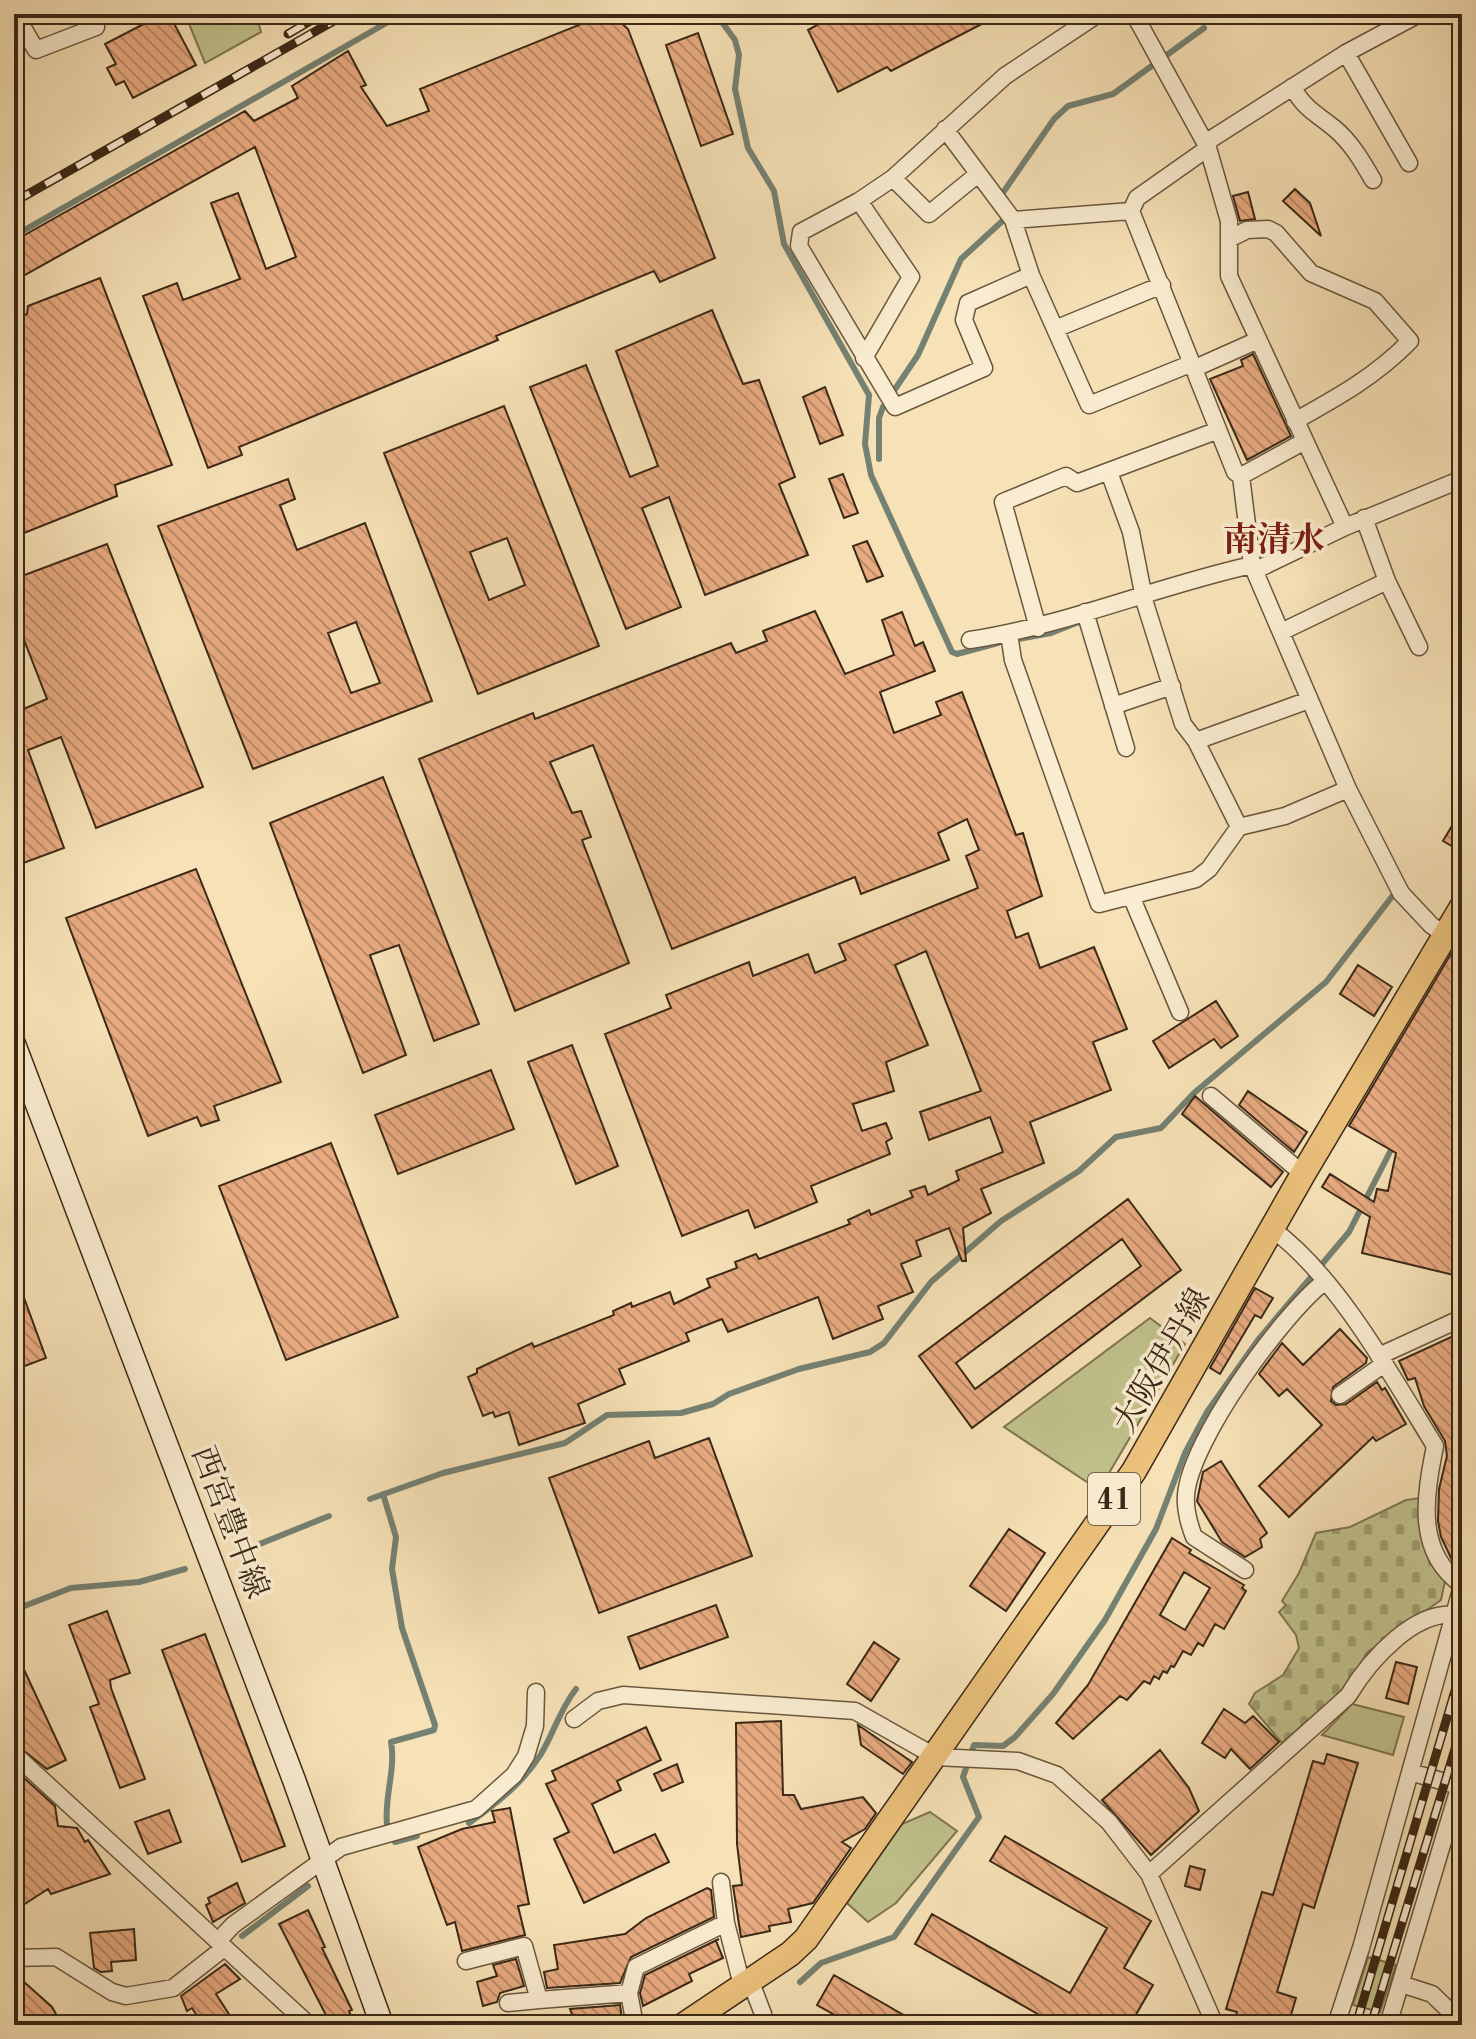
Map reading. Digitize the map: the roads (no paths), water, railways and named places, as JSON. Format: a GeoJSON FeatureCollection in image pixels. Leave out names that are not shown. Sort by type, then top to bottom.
{"type":"FeatureCollection","features":[{"type":"Feature","properties":{"kind":"main road","name":"大阪伊丹線"},"geometry":{"type":"LineString","coordinates":[[684,2025],[790,1954],[806,1939],[936,1757],[1134,1471],[1303,1174],[1462,907]]}},
{"type":"Feature","properties":{"kind":"main road","name":"西宮豊中線"},"geometry":{"type":"LineString","coordinates":[[14,1044],[324,1860],[382,2025]]}},
{"type":"Feature","properties":{"kind":"street"},"geometry":{"type":"LineString","coordinates":[[21,32],[36,50],[96,27],[90,14]]}},
{"type":"Feature","properties":{"kind":"street"},"geometry":{"type":"LineString","coordinates":[[1031,275],[968,303],[964,320],[984,368],[895,407],[799,246],[801,232],[859,201],[893,178],[1005,76],[1098,14]]}},
{"type":"Feature","properties":{"kind":"street"},"geometry":{"type":"LineString","coordinates":[[1134,14],[1206,146],[1231,238],[1229,276],[1343,523]]}},
{"type":"Feature","properties":{"kind":"street"},"geometry":{"type":"LineString","coordinates":[[1241,476],[1235,472],[1216,431],[1131,211],[1137,198],[1206,146],[1346,53],[1415,15]]}},
{"type":"Feature","properties":{"kind":"street"},"geometry":{"type":"LineString","coordinates":[[1346,53],[1409,163]]}},
{"type":"Feature","properties":{"kind":"street"},"geometry":{"type":"LineString","coordinates":[[1292,87],[1306,109],[1334,128],[1359,155],[1373,180]]}},
{"type":"Feature","properties":{"kind":"street"},"geometry":{"type":"LineString","coordinates":[[945,129],[1013,220],[1031,275],[1089,405],[1258,340]]}},
{"type":"Feature","properties":{"kind":"street"},"geometry":{"type":"LineString","coordinates":[[893,178],[929,214],[978,174]]}},
{"type":"Feature","properties":{"kind":"street"},"geometry":{"type":"LineString","coordinates":[[859,201],[911,277],[864,358]]}},
{"type":"Feature","properties":{"kind":"street"},"geometry":{"type":"LineString","coordinates":[[1013,220],[1131,211]]}},
{"type":"Feature","properties":{"kind":"street"},"geometry":{"type":"LineString","coordinates":[[1231,238],[1247,230],[1268,229],[1276,233],[1311,273],[1375,301],[1410,341],[1359,386],[1295,421]]}},
{"type":"Feature","properties":{"kind":"street"},"geometry":{"type":"LineString","coordinates":[[1055,329],[1162,285]]}},
{"type":"Feature","properties":{"kind":"street"},"geometry":{"type":"LineString","coordinates":[[1038,628],[1003,502],[1066,476],[1077,483],[1216,431]]}},
{"type":"Feature","properties":{"kind":"street"},"geometry":{"type":"LineString","coordinates":[[1241,476],[1305,441]]}},
{"type":"Feature","properties":{"kind":"street"},"geometry":{"type":"LineString","coordinates":[[1109,472],[1131,532],[1145,598],[1183,724],[1196,741],[1239,827]]}},
{"type":"Feature","properties":{"kind":"street"},"geometry":{"type":"LineString","coordinates":[[1241,476],[1248,566],[1281,632],[1348,789],[1401,893],[1431,925],[1445,935]]}},
{"type":"Feature","properties":{"kind":"street"},"geometry":{"type":"LineString","coordinates":[[970,640],[1010,639],[1248,566],[1343,523],[1364,518],[1462,479]]}},
{"type":"Feature","properties":{"kind":"street"},"geometry":{"type":"LineString","coordinates":[[1364,518],[1387,581],[1419,647]]}},
{"type":"Feature","properties":{"kind":"street"},"geometry":{"type":"LineString","coordinates":[[1281,632],[1387,581]]}},
{"type":"Feature","properties":{"kind":"street"},"geometry":{"type":"LineString","coordinates":[[1086,617],[1126,748]]}},
{"type":"Feature","properties":{"kind":"street"},"geometry":{"type":"LineString","coordinates":[[1010,639],[1099,904],[1196,879],[1209,869],[1239,827],[1285,816],[1348,789]]}},
{"type":"Feature","properties":{"kind":"street"},"geometry":{"type":"LineString","coordinates":[[1113,706],[1172,686]]}},
{"type":"Feature","properties":{"kind":"street"},"geometry":{"type":"LineString","coordinates":[[1196,741],[1309,700]]}},
{"type":"Feature","properties":{"kind":"street"},"geometry":{"type":"LineString","coordinates":[[1131,896],[1180,1012]]}},
{"type":"Feature","properties":{"kind":"street"},"geometry":{"type":"LineString","coordinates":[[1211,1096],[1303,1174]]}},
{"type":"Feature","properties":{"kind":"street"},"geometry":{"type":"LineString","coordinates":[[1272,1229],[1292,1243],[1324,1282],[1382,1360],[1435,1446],[1425,1502],[1427,1525],[1436,1560],[1446,1573],[1462,1585],[1458,1615],[1336,2025]]}},
{"type":"Feature","properties":{"kind":"street"},"geometry":{"type":"LineString","coordinates":[[1245,1570],[1194,1537],[1189,1524],[1186,1494],[1202,1444],[1255,1361],[1324,1282]]}},
{"type":"Feature","properties":{"kind":"street"},"geometry":{"type":"LineString","coordinates":[[1340,1395],[1382,1360],[1462,1318]]}},
{"type":"Feature","properties":{"kind":"street"},"geometry":{"type":"LineString","coordinates":[[1149,1874],[1348,1696],[1370,1661],[1390,1644],[1435,1614],[1458,1615]]}},
{"type":"Feature","properties":{"kind":"street"},"geometry":{"type":"LineString","coordinates":[[14,1958],[56,1957],[112,1992],[126,1996],[173,1988],[221,1944],[233,1925],[341,1847],[476,1809],[514,1775],[526,1756],[535,1726],[536,1692]]}},
{"type":"Feature","properties":{"kind":"street"},"geometry":{"type":"LineString","coordinates":[[574,1719],[598,1701],[623,1695],[844,1710],[870,1718],[936,1757],[1018,1761],[1057,1775],[1109,1822],[1149,1874],[1215,2025]]}},
{"type":"Feature","properties":{"kind":"street"},"geometry":{"type":"LineString","coordinates":[[14,1754],[309,2025]]}},
{"type":"Feature","properties":{"kind":"street"},"geometry":{"type":"LineString","coordinates":[[1388,2025],[1461,1782],[1410,1772]]}},
{"type":"Feature","properties":{"kind":"street"},"geometry":{"type":"LineString","coordinates":[[721,1882],[726,1923],[746,1982],[763,2014],[757,2025]]}},
{"type":"Feature","properties":{"kind":"street"},"geometry":{"type":"LineString","coordinates":[[635,2025],[629,1993],[636,1967],[726,1923]]}},
{"type":"Feature","properties":{"kind":"street"},"geometry":{"type":"LineString","coordinates":[[466,1961],[524,1946],[539,2000]]}},
{"type":"Feature","properties":{"kind":"street"},"geometry":{"type":"LineString","coordinates":[[1401,1984],[1432,1994],[1462,2023]]}},
{"type":"Feature","properties":{"kind":"street"},"geometry":{"type":"LineString","coordinates":[[508,2003],[629,1993]]}},
{"type":"Feature","properties":{"kind":"waterway"},"geometry":{"type":"LineString","coordinates":[[14,236],[402,14]]}},
{"type":"Feature","properties":{"kind":"waterway"},"geometry":{"type":"LineString","coordinates":[[716,14],[735,40],[739,55],[735,89],[748,148],[774,191],[784,244],[869,395],[865,444],[871,475],[952,652],[957,654],[998,643]]}},
{"type":"Feature","properties":{"kind":"waterway"},"geometry":{"type":"LineString","coordinates":[[1006,200],[1002,194],[1054,119],[1068,106],[1113,94],[1204,28]]}},
{"type":"Feature","properties":{"kind":"waterway"},"geometry":{"type":"LineString","coordinates":[[879,459],[879,418],[883,407],[918,355],[961,259],[1009,215]]}},
{"type":"Feature","properties":{"kind":"waterway"},"geometry":{"type":"LineString","coordinates":[[1252,562],[1285,547]]}},
{"type":"Feature","properties":{"kind":"waterway"},"geometry":{"type":"LineString","coordinates":[[1013,640],[1051,633],[1079,622]]}},
{"type":"Feature","properties":{"kind":"waterway"},"geometry":{"type":"LineString","coordinates":[[370,1499],[443,1473],[565,1443],[607,1415],[681,1413],[713,1404],[729,1394],[799,1369],[870,1352],[884,1343],[931,1282],[1001,1221],[1079,1171],[1116,1137],[1161,1128],[1194,1093],[1326,982],[1394,894]]}},
{"type":"Feature","properties":{"kind":"waterway"},"geometry":{"type":"LineString","coordinates":[[1457,940],[1462,949]]}},
{"type":"Feature","properties":{"kind":"waterway"},"geometry":{"type":"LineString","coordinates":[[800,1982],[821,1963],[894,1937],[979,1817],[963,1777],[974,1745],[1003,1746],[1015,1737],[1053,1694],[1105,1620],[1156,1529],[1185,1453],[1207,1412],[1258,1340],[1349,1232],[1394,1144]]}},
{"type":"Feature","properties":{"kind":"waterway"},"geometry":{"type":"LineString","coordinates":[[383,1494],[396,1537],[392,1569],[402,1628],[435,1725],[434,1730],[391,1742],[387,1825]]}},
{"type":"Feature","properties":{"kind":"waterway"},"geometry":{"type":"LineString","coordinates":[[240,1552],[329,1516]]}},
{"type":"Feature","properties":{"kind":"waterway"},"geometry":{"type":"LineString","coordinates":[[14,1610],[71,1588],[139,1582],[185,1569]]}},
{"type":"Feature","properties":{"kind":"waterway"},"geometry":{"type":"LineString","coordinates":[[469,1823],[508,1792],[534,1765],[576,1689]]}},
{"type":"Feature","properties":{"kind":"waterway"},"geometry":{"type":"LineString","coordinates":[[395,1842],[417,1836]]}},
{"type":"Feature","properties":{"kind":"waterway"},"geometry":{"type":"LineString","coordinates":[[242,1936],[308,1886]]}},
{"type":"Feature","properties":{"kind":"railway"},"geometry":{"type":"LineString","coordinates":[[288,34],[322,14]]}},
{"type":"Feature","properties":{"kind":"railway"},"geometry":{"type":"LineString","coordinates":[[14,202],[346,14]]}},
{"type":"Feature","properties":{"kind":"railway"},"geometry":{"type":"LineString","coordinates":[[1356,2025],[1462,1667]]}},
{"type":"Feature","properties":{"kind":"railway"},"geometry":{"type":"LineString","coordinates":[[1371,2025],[1462,1726]]}},
{"type":"Feature","properties":{"kind":"district","name":"南清水"},"geometry":{"type":"Point","coordinates":[1274,539]}}]}
